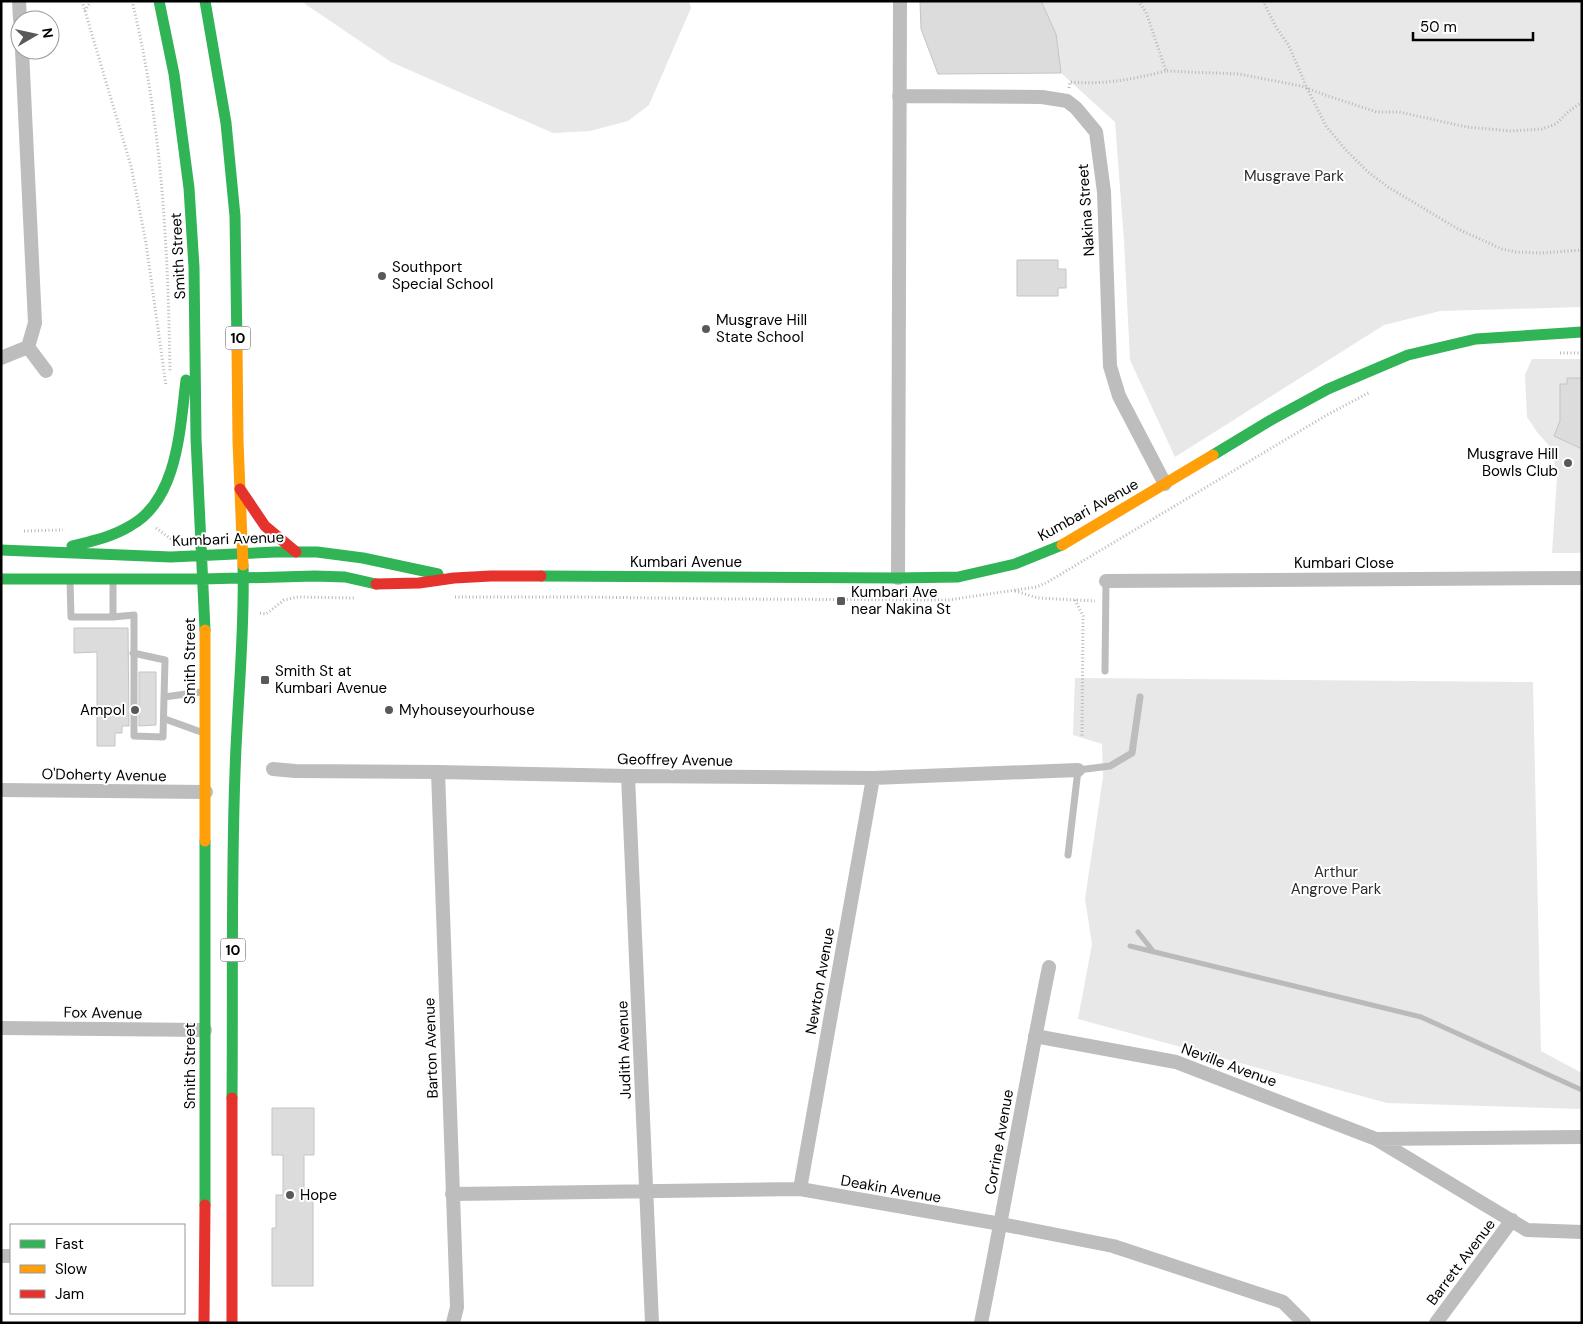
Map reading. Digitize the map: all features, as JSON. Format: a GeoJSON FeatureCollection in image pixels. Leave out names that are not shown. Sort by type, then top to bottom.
{"type":"FeatureCollection","features":[{"type":"Feature","properties":{"kind":"main road","name":"Smith Street"},"geometry":{"type":"LineString","coordinates":[[159,1],[174,74],[189,188],[193,227],[196,311],[196,438],[203,579],[206,734],[204,1323]]}},
{"type":"Feature","properties":{"kind":"main road","name":"10"},"geometry":{"type":"LineString","coordinates":[[205,1],[226,123],[235,216],[243,553],[242,646],[233,840],[232,1323]]}},
{"type":"Feature","properties":{"kind":"main road"},"geometry":{"type":"LineString","coordinates":[[45,551],[91,543],[118,534],[143,518],[162,494],[172,474],[176,456],[196,311]]}},
{"type":"Feature","properties":{"kind":"main road","name":"Kumbari Avenue"},"geometry":{"type":"LineString","coordinates":[[1,580],[203,579],[315,576],[345,577],[377,584],[394,584],[420,583],[454,578],[517,576],[958,577],[1015,564],[1062,545],[1271,420],[1328,389],[1408,355],[1476,339],[1582,332]]}},
{"type":"Feature","properties":{"kind":"main road"},"geometry":{"type":"LineString","coordinates":[[240,489],[265,526],[296,552]]}},
{"type":"Feature","properties":{"kind":"main road","name":"Kumbari Avenue"},"geometry":{"type":"LineString","coordinates":[[1,550],[123,556],[202,556],[296,552],[339,554],[454,578]]}},
{"type":"Feature","properties":{"kind":"street"},"geometry":{"type":"LineString","coordinates":[[898,578],[900,1]]}},
{"type":"Feature","properties":{"kind":"street"},"geometry":{"type":"LineString","coordinates":[[22,60],[34,323],[28,347]]}},
{"type":"Feature","properties":{"kind":"street"},"geometry":{"type":"LineString","coordinates":[[899,96],[1042,97],[1067,101]]}},
{"type":"Feature","properties":{"kind":"street","name":"Nakina Street"},"geometry":{"type":"LineString","coordinates":[[1067,101],[1076,108],[1096,132],[1104,192],[1110,366],[1119,396],[1165,484]]}},
{"type":"Feature","properties":{"kind":"street"},"geometry":{"type":"LineString","coordinates":[[1,358],[28,347]]}},
{"type":"Feature","properties":{"kind":"street"},"geometry":{"type":"LineString","coordinates":[[28,347],[46,371]]}},
{"type":"Feature","properties":{"kind":"street","name":"Kumbari Close"},"geometry":{"type":"LineString","coordinates":[[1106,581],[1582,578]]}},
{"type":"Feature","properties":{"kind":"street","name":"Geoffrey Avenue"},"geometry":{"type":"LineString","coordinates":[[273,769],[295,771],[628,776],[873,778],[1078,770]]}},
{"type":"Feature","properties":{"kind":"street","name":"Barton Avenue"},"geometry":{"type":"LineString","coordinates":[[438,772],[457,1307],[453,1323]]}},
{"type":"Feature","properties":{"kind":"street","name":"Judith Avenue"},"geometry":{"type":"LineString","coordinates":[[628,776],[652,1323]]}},
{"type":"Feature","properties":{"kind":"street","name":"Newton Avenue"},"geometry":{"type":"LineString","coordinates":[[800,1189],[873,778]]}},
{"type":"Feature","properties":{"kind":"street","name":"O'Doherty Avenue"},"geometry":{"type":"LineString","coordinates":[[1,790],[206,792]]}},
{"type":"Feature","properties":{"kind":"street","name":"Corrine Avenue"},"geometry":{"type":"LineString","coordinates":[[982,1323],[1049,967]]}},
{"type":"Feature","properties":{"kind":"street","name":"Fox Avenue"},"geometry":{"type":"LineString","coordinates":[[1,1028],[205,1030]]}},
{"type":"Feature","properties":{"kind":"street","name":"Neville Avenue"},"geometry":{"type":"LineString","coordinates":[[1035,1036],[1176,1062],[1376,1139],[1527,1230],[1582,1232]]}},
{"type":"Feature","properties":{"kind":"street","name":"Neville Avenue"},"geometry":{"type":"LineString","coordinates":[[1376,1139],[1582,1137]]}},
{"type":"Feature","properties":{"kind":"street","name":"Deakin Avenue"},"geometry":{"type":"LineString","coordinates":[[452,1194],[800,1189],[1001,1224],[1113,1246],[1283,1302],[1304,1323]]}},
{"type":"Feature","properties":{"kind":"street","name":"Barrett Avenue"},"geometry":{"type":"LineString","coordinates":[[1436,1323],[1512,1220]]}},
{"type":"Feature","properties":{"kind":"lane"},"geometry":{"type":"LineString","coordinates":[[70,579],[70,617],[134,615],[133,653],[134,736],[163,737],[165,719],[165,660],[133,653]]}},
{"type":"Feature","properties":{"kind":"lane"},"geometry":{"type":"LineString","coordinates":[[113,579],[113,617]]}},
{"type":"Feature","properties":{"kind":"lane"},"geometry":{"type":"LineString","coordinates":[[1106,581],[1106,671]]}},
{"type":"Feature","properties":{"kind":"lane"},"geometry":{"type":"LineString","coordinates":[[164,697],[205,692]]}},
{"type":"Feature","properties":{"kind":"lane"},"geometry":{"type":"LineString","coordinates":[[1068,854],[1078,770],[1110,766],[1132,752],[1140,697]]}},
{"type":"Feature","properties":{"kind":"lane"},"geometry":{"type":"LineString","coordinates":[[165,719],[206,734]]}},
{"type":"Feature","properties":{"kind":"path"},"geometry":{"type":"LineString","coordinates":[[82,1],[131,166],[146,243],[168,394]]}},
{"type":"Feature","properties":{"kind":"path"},"geometry":{"type":"LineString","coordinates":[[85,12],[92,1]]}},
{"type":"Feature","properties":{"kind":"path"},"geometry":{"type":"LineString","coordinates":[[132,1],[142,43],[158,143],[168,292],[170,385]]}},
{"type":"Feature","properties":{"kind":"path"},"geometry":{"type":"LineString","coordinates":[[1138,1],[1146,12],[1166,71]]}},
{"type":"Feature","properties":{"kind":"path"},"geometry":{"type":"LineString","coordinates":[[1263,1],[1276,28],[1290,46],[1307,88],[1326,126],[1368,172],[1388,187],[1458,229],[1502,249],[1516,252],[1542,253],[1582,250]]}},
{"type":"Feature","properties":{"kind":"path"},"geometry":{"type":"LineString","coordinates":[[1067,101],[1070,82],[1108,83],[1166,71],[1239,74],[1307,88],[1377,112],[1399,112],[1467,127],[1511,131],[1542,129],[1556,124],[1582,102]]}},
{"type":"Feature","properties":{"kind":"path"},"geometry":{"type":"LineString","coordinates":[[1556,353],[1582,353]]}},
{"type":"Feature","properties":{"kind":"path"},"geometry":{"type":"LineString","coordinates":[[450,598],[581,597],[948,600],[1036,587],[1046,583],[1325,416],[1377,389]]}},
{"type":"Feature","properties":{"kind":"path"},"geometry":{"type":"LineString","coordinates":[[149,523],[171,539],[171,544]]}},
{"type":"Feature","properties":{"kind":"path"},"geometry":{"type":"LineString","coordinates":[[20,531],[68,530]]}},
{"type":"Feature","properties":{"kind":"path"},"geometry":{"type":"LineString","coordinates":[[1011,590],[1038,598],[1106,601]]}},
{"type":"Feature","properties":{"kind":"path"},"geometry":{"type":"LineString","coordinates":[[255,612],[266,614],[284,600],[298,598],[357,598]]}},
{"type":"Feature","properties":{"kind":"path"},"geometry":{"type":"LineString","coordinates":[[1075,600],[1083,616],[1082,737]]}},
{"type":"Feature","properties":{"kind":"green space"},"geometry":{"type":"Polygon","coordinates":[[[304,1],[689,1],[691,8],[649,105],[628,121],[590,131],[553,133],[391,62],[305,4],[304,1]]]}},
{"type":"Feature","properties":{"kind":"green space","name":"Musgrave Park"},"geometry":{"type":"Polygon","coordinates":[[[1041,1],[1582,1],[1582,307],[1440,311],[1384,325],[1175,457],[1130,360],[1115,122],[1061,73],[1056,34],[1041,1]]]}},
{"type":"Feature","properties":{"kind":"green space","name":"Musgrave Hill Bowls Club"},"geometry":{"type":"Polygon","coordinates":[[[1532,359],[1582,359],[1582,553],[1552,553],[1557,477],[1552,449],[1527,417],[1525,375],[1532,359]]]}},
{"type":"Feature","properties":{"kind":"green space","name":"Arthur Angrove Park"},"geometry":{"type":"Polygon","coordinates":[[[1075,678],[1533,682],[1541,1051],[1582,1073],[1582,1109],[1387,1103],[1078,1019],[1092,944],[1085,899],[1103,777],[1102,744],[1073,735],[1075,678]]]}},
{"type":"Feature","properties":{"kind":"building"},"geometry":{"type":"Polygon","coordinates":[[[920,1],[1041,1],[1056,34],[1061,73],[938,74],[921,29],[920,1]]]}},
{"type":"Feature","properties":{"kind":"building"},"geometry":{"type":"Polygon","coordinates":[[[1017,260],[1058,260],[1058,269],[1066,269],[1066,288],[1058,288],[1058,296],[1017,296],[1017,260]]]}},
{"type":"Feature","properties":{"kind":"building"},"geometry":{"type":"Polygon","coordinates":[[[1567,378],[1582,378],[1582,449],[1554,436],[1560,421],[1560,384],[1567,384],[1567,378]]]}},
{"type":"Feature","properties":{"kind":"building"},"geometry":{"type":"Polygon","coordinates":[[[74,628],[128,628],[129,726],[122,726],[122,733],[115,733],[115,746],[97,746],[97,652],[74,653],[74,628]]]}},
{"type":"Feature","properties":{"kind":"building"},"geometry":{"type":"Polygon","coordinates":[[[139,672],[156,672],[156,725],[139,726],[139,672]]]}},
{"type":"Feature","properties":{"kind":"building"},"geometry":{"type":"Polygon","coordinates":[[[272,1108],[314,1108],[314,1155],[304,1155],[304,1195],[313,1195],[313,1286],[272,1286],[272,1228],[276,1228],[276,1195],[283,1195],[283,1155],[272,1155],[272,1108]]]}},
{"type":"Feature","properties":{"kind":"waterway"},"geometry":{"type":"LineString","coordinates":[[1138,932],[1153,951]]}},
{"type":"Feature","properties":{"kind":"waterway"},"geometry":{"type":"LineString","coordinates":[[1130,946],[1421,1017],[1582,1090]]}},
{"type":"Feature","properties":{"kind":"traffic: fast"},"geometry":{"type":"LineString","coordinates":[[159,1],[174,74],[189,188],[194,267],[196,438],[205,630]]}},
{"type":"Feature","properties":{"kind":"traffic: fast"},"geometry":{"type":"LineString","coordinates":[[205,1],[226,123],[235,216],[237,345]]}},
{"type":"Feature","properties":{"kind":"traffic: fast"},"geometry":{"type":"LineString","coordinates":[[1213,455],[1328,389],[1408,355],[1476,339],[1582,332]]}},
{"type":"Feature","properties":{"kind":"traffic: fast"},"geometry":{"type":"LineString","coordinates":[[72,546],[123,530],[146,514],[158,499],[174,461],[186,380]]}},
{"type":"Feature","properties":{"kind":"traffic: fast"},"geometry":{"type":"LineString","coordinates":[[541,576],[958,577],[1015,564],[1062,545]]}},
{"type":"Feature","properties":{"kind":"traffic: fast"},"geometry":{"type":"LineString","coordinates":[[1,550],[171,557],[317,552],[363,558],[438,574]]}},
{"type":"Feature","properties":{"kind":"traffic: fast"},"geometry":{"type":"LineString","coordinates":[[232,1098],[234,814],[243,617],[243,565]]}},
{"type":"Feature","properties":{"kind":"traffic: fast"},"geometry":{"type":"LineString","coordinates":[[1,579],[203,579],[315,576],[345,577],[376,584]]}},
{"type":"Feature","properties":{"kind":"traffic: fast"},"geometry":{"type":"LineString","coordinates":[[205,841],[205,1205]]}},
{"type":"Feature","properties":{"kind":"traffic: slow"},"geometry":{"type":"LineString","coordinates":[[237,345],[238,441],[243,565]]}},
{"type":"Feature","properties":{"kind":"traffic: slow"},"geometry":{"type":"LineString","coordinates":[[1062,545],[1213,455]]}},
{"type":"Feature","properties":{"kind":"traffic: slow"},"geometry":{"type":"LineString","coordinates":[[205,630],[205,841]]}},
{"type":"Feature","properties":{"kind":"traffic: jam"},"geometry":{"type":"LineString","coordinates":[[240,489],[265,526],[296,552]]}},
{"type":"Feature","properties":{"kind":"traffic: jam"},"geometry":{"type":"LineString","coordinates":[[376,584],[419,583],[454,578],[491,576],[541,576]]}},
{"type":"Feature","properties":{"kind":"traffic: jam"},"geometry":{"type":"LineString","coordinates":[[232,1098],[232,1323]]}},
{"type":"Feature","properties":{"kind":"traffic: jam"},"geometry":{"type":"LineString","coordinates":[[204,1323],[205,1205]]}},
{"type":"Feature","properties":{"kind":"place","name":"Southport Special School"},"geometry":{"type":"Point","coordinates":[382,276]}},
{"type":"Feature","properties":{"kind":"place","name":"Musgrave Hill State School"},"geometry":{"type":"Point","coordinates":[706,329]}},
{"type":"Feature","properties":{"kind":"place","name":"Musgrave Hill Bowls Club"},"geometry":{"type":"Point","coordinates":[1568,463]}},
{"type":"Feature","properties":{"kind":"place","name":"Kumbari Ave near Nakina St"},"geometry":{"type":"Point","coordinates":[841,601]}},
{"type":"Feature","properties":{"kind":"place","name":"Smith St at Kumbari Avenue"},"geometry":{"type":"Point","coordinates":[265,680]}},
{"type":"Feature","properties":{"kind":"place","name":"Ampol"},"geometry":{"type":"Point","coordinates":[135,710]}},
{"type":"Feature","properties":{"kind":"place","name":"Myhouseyourhouse"},"geometry":{"type":"Point","coordinates":[389,710]}},
{"type":"Feature","properties":{"kind":"place","name":"Hope"},"geometry":{"type":"Point","coordinates":[290,1195]}}]}
